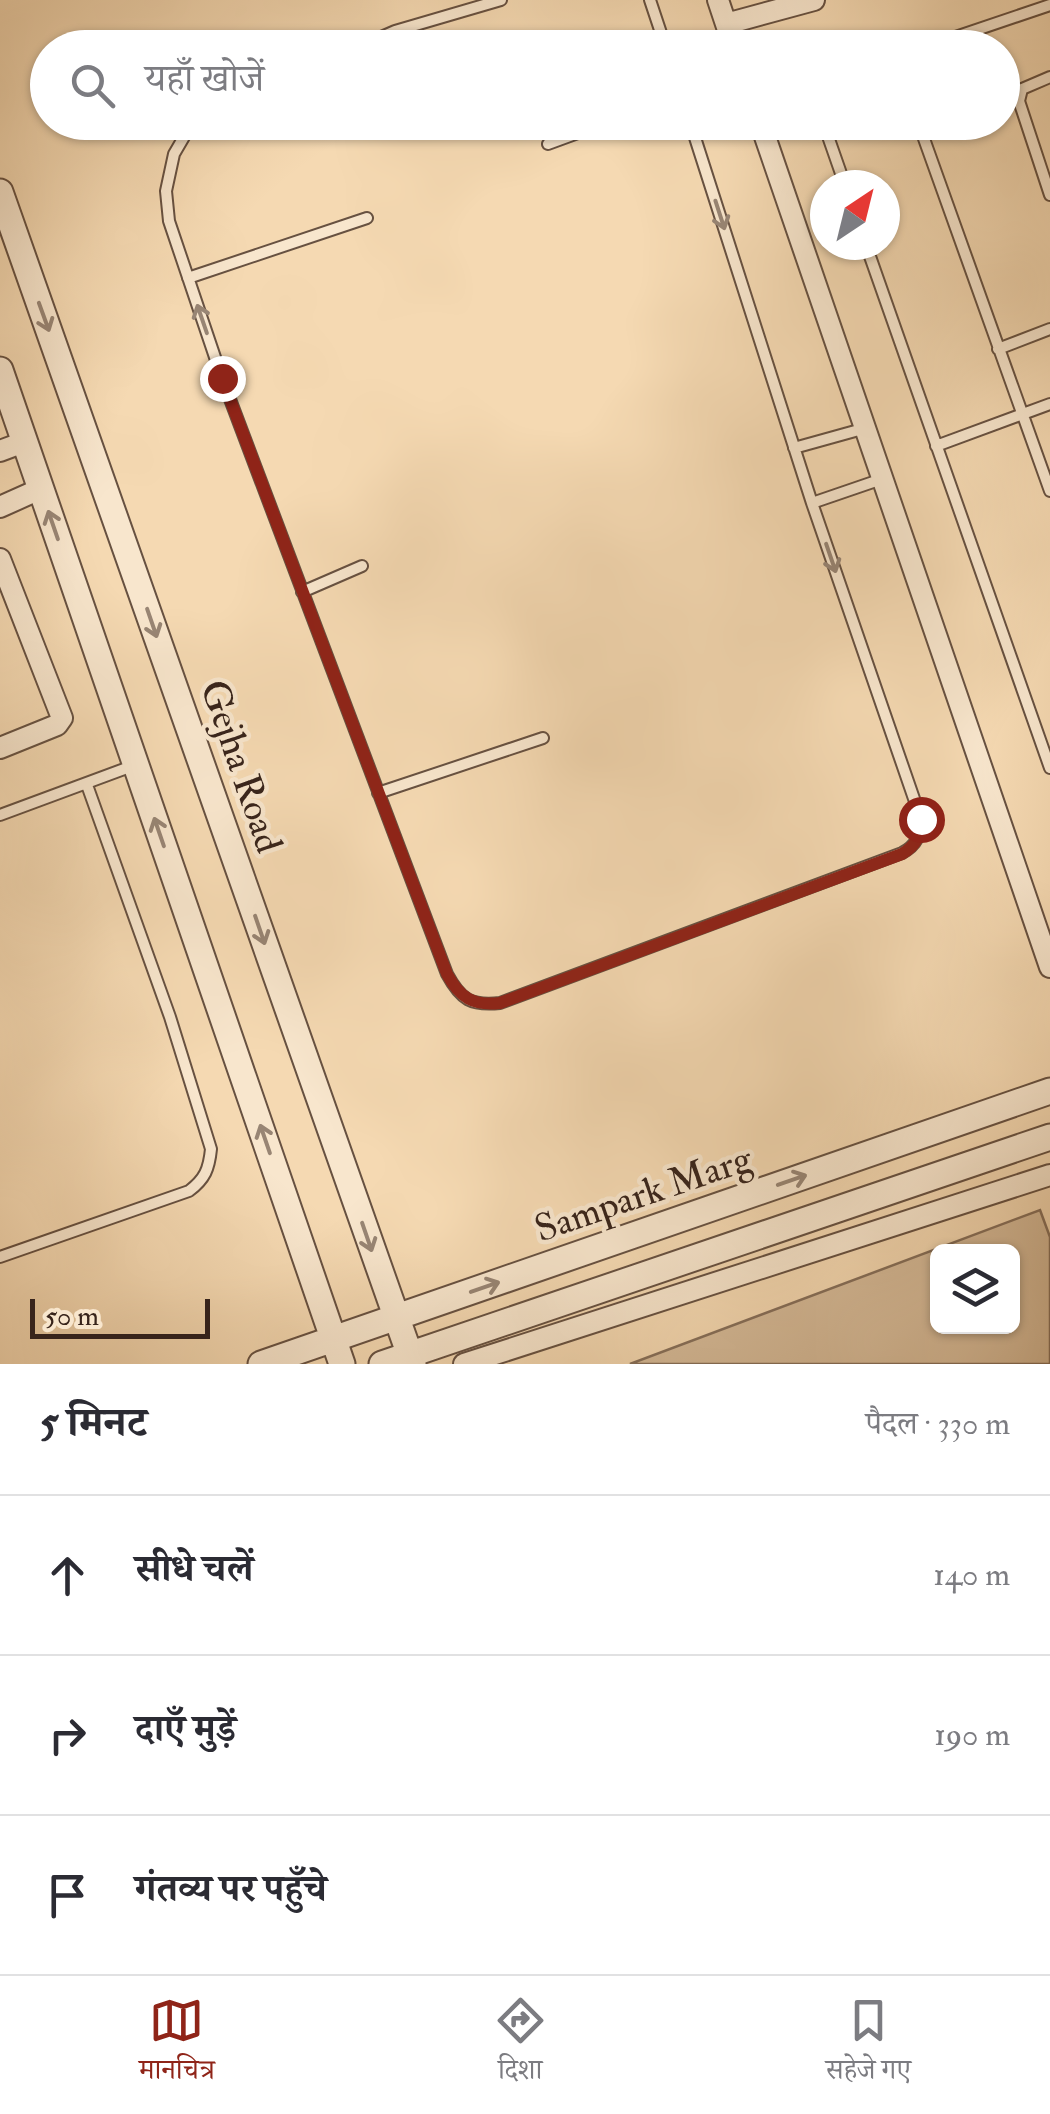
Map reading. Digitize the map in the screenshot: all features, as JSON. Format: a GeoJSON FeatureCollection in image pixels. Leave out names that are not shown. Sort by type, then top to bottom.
{"type":"FeatureCollection","features":[{"type":"Feature","properties":{"kind":"street"},"geometry":{"type":"LineString","coordinates":[[718,0],[728,30]]}},
{"type":"Feature","properties":{"kind":"street"},"geometry":{"type":"LineString","coordinates":[[726,24],[814,0]]}},
{"type":"Feature","properties":{"kind":"street"},"geometry":{"type":"LineString","coordinates":[[766,140],[1050,968]]}},
{"type":"Feature","properties":{"kind":"street","name":"Gejha Road"},"geometry":{"type":"LineString","coordinates":[[0,192],[411,1359]]}},
{"type":"Feature","properties":{"kind":"street"},"geometry":{"type":"LineString","coordinates":[[0,370],[12,446],[40,489],[342,1364]]}},
{"type":"Feature","properties":{"kind":"street"},"geometry":{"type":"LineString","coordinates":[[0,507],[40,489]]}},
{"type":"Feature","properties":{"kind":"street"},"geometry":{"type":"LineString","coordinates":[[0,559],[62,718],[57,725],[0,748]]}},
{"type":"Feature","properties":{"kind":"street","name":"Sampark Marg"},"geometry":{"type":"LineString","coordinates":[[260,1364],[1050,1091]]}},
{"type":"Feature","properties":{"kind":"street","name":"Sampark Marg"},"geometry":{"type":"LineString","coordinates":[[382,1364],[411,1359],[1050,1138]]}},
{"type":"Feature","properties":{"kind":"street"},"geometry":{"type":"LineString","coordinates":[[464,1364],[1050,1176]]}},
{"type":"Feature","properties":{"kind":"lane"},"geometry":{"type":"LineString","coordinates":[[399,30],[501,0]]}},
{"type":"Feature","properties":{"kind":"lane"},"geometry":{"type":"LineString","coordinates":[[650,0],[660,30]]}},
{"type":"Feature","properties":{"kind":"lane"},"geometry":{"type":"LineString","coordinates":[[976,30],[1050,5]]}},
{"type":"Feature","properties":{"kind":"lane"},"geometry":{"type":"LineString","coordinates":[[1020,97],[1022,89],[1050,77]]}},
{"type":"Feature","properties":{"kind":"lane"},"geometry":{"type":"LineString","coordinates":[[1020,104],[1050,195]]}},
{"type":"Feature","properties":{"kind":"lane"},"geometry":{"type":"LineString","coordinates":[[182,140],[174,154],[166,191],[169,222],[228,396],[447,974],[456,990],[481,1005],[500,1003],[914,846],[920,834],[921,819],[812,503],[696,140]]}},
{"type":"Feature","properties":{"kind":"lane"},"geometry":{"type":"LineString","coordinates":[[548,144],[559,140]]}},
{"type":"Feature","properties":{"kind":"lane"},"geometry":{"type":"LineString","coordinates":[[829,140],[840,170]]}},
{"type":"Feature","properties":{"kind":"lane"},"geometry":{"type":"LineString","coordinates":[[923,140],[1050,491]]}},
{"type":"Feature","properties":{"kind":"lane"},"geometry":{"type":"LineString","coordinates":[[188,278],[366,218]]}},
{"type":"Feature","properties":{"kind":"lane"},"geometry":{"type":"LineString","coordinates":[[871,260],[1050,768]]}},
{"type":"Feature","properties":{"kind":"lane"},"geometry":{"type":"LineString","coordinates":[[998,349],[1050,329]]}},
{"type":"Feature","properties":{"kind":"lane"},"geometry":{"type":"LineString","coordinates":[[936,446],[1050,404]]}},
{"type":"Feature","properties":{"kind":"lane"},"geometry":{"type":"LineString","coordinates":[[794,448],[866,428]]}},
{"type":"Feature","properties":{"kind":"lane"},"geometry":{"type":"LineString","coordinates":[[812,503],[883,478]]}},
{"type":"Feature","properties":{"kind":"lane"},"geometry":{"type":"LineString","coordinates":[[302,592],[362,566]]}},
{"type":"Feature","properties":{"kind":"lane"},"geometry":{"type":"LineString","coordinates":[[378,794],[543,738]]}},
{"type":"Feature","properties":{"kind":"lane"},"geometry":{"type":"LineString","coordinates":[[0,815],[136,764]]}},
{"type":"Feature","properties":{"kind":"lane"},"geometry":{"type":"LineString","coordinates":[[0,1257],[189,1191],[201,1182],[210,1167],[210,1149],[170,1017],[86,785]]}},
{"type":"Feature","properties":{"kind":"shaded area"},"geometry":{"type":"Polygon","coordinates":[[[1040,1210],[1050,1237],[1050,1364],[630,1364],[930,1251],[930,1334],[1020,1334],[1020,1244],[949,1244],[1040,1210]]]}},
{"type":"Feature","properties":{"kind":"route"},"geometry":{"type":"LineString","coordinates":[[222,378],[447,974],[456,990],[468,1000],[481,1005],[500,1003],[902,854],[914,846],[921,819]]}}]}
